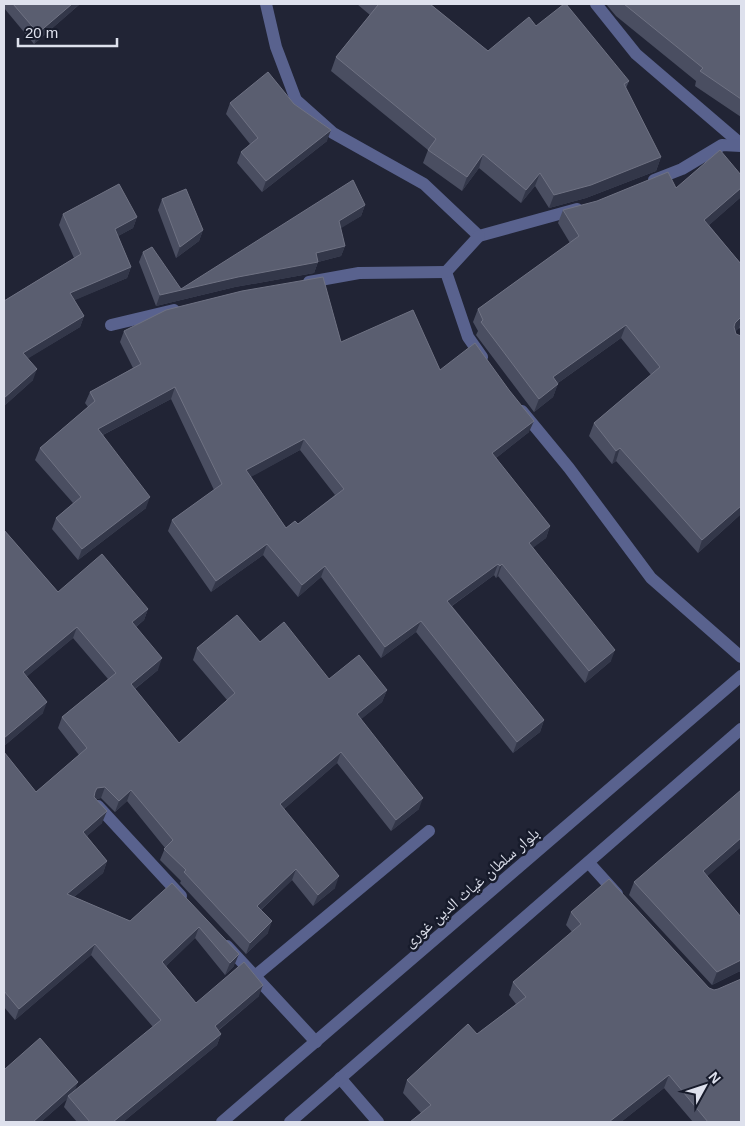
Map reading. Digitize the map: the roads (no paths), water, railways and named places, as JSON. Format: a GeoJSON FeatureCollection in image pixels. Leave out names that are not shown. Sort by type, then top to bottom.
{"type":"FeatureCollection","features":[{"type":"Feature","properties":{"kind":"street"},"geometry":{"type":"LineString","coordinates":[[266,4],[276,48],[296,100],[333,133],[424,184],[479,236]]}},
{"type":"Feature","properties":{"kind":"street"},"geometry":{"type":"LineString","coordinates":[[596,4],[636,54],[741,145]]}},
{"type":"Feature","properties":{"kind":"street"},"geometry":{"type":"LineString","coordinates":[[640,186],[682,169],[722,145],[741,145]]}},
{"type":"Feature","properties":{"kind":"street"},"geometry":{"type":"LineString","coordinates":[[293,285],[359,274],[446,272],[479,236],[589,206]]}},
{"type":"Feature","properties":{"kind":"street"},"geometry":{"type":"LineString","coordinates":[[446,272],[468,337],[489,367]]}},
{"type":"Feature","properties":{"kind":"street"},"geometry":{"type":"LineString","coordinates":[[111,325],[188,307]]}},
{"type":"Feature","properties":{"kind":"street"},"geometry":{"type":"LineString","coordinates":[[516,404],[569,468],[651,578],[741,657]]}},
{"type":"Feature","properties":{"kind":"street","name":"بلوار سلطان غیاث الدین غوری"},"geometry":{"type":"LineString","coordinates":[[222,1122],[741,676]]}},
{"type":"Feature","properties":{"kind":"street"},"geometry":{"type":"LineString","coordinates":[[290,1122],[741,728]]}},
{"type":"Feature","properties":{"kind":"street"},"geometry":{"type":"LineString","coordinates":[[98,806],[190,905]]}},
{"type":"Feature","properties":{"kind":"street"},"geometry":{"type":"LineString","coordinates":[[255,976],[428,831]]}},
{"type":"Feature","properties":{"kind":"street"},"geometry":{"type":"LineString","coordinates":[[588,863],[622,900]]}},
{"type":"Feature","properties":{"kind":"street"},"geometry":{"type":"LineString","coordinates":[[216,934],[316,1042]]}},
{"type":"Feature","properties":{"kind":"street"},"geometry":{"type":"LineString","coordinates":[[340,1078],[378,1122]]}}]}
